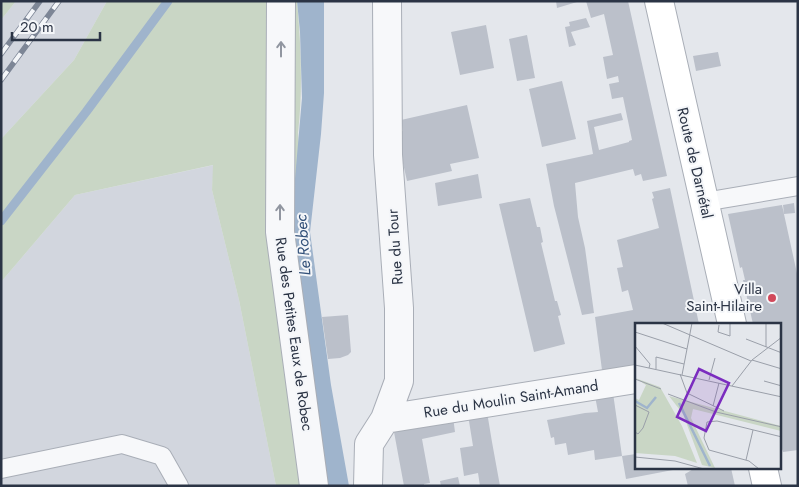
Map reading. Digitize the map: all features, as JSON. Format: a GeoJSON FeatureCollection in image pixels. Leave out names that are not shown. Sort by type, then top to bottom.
{"type":"FeatureCollection","features":[{"type":"Feature","properties":{"kind":"street","name":"Rue des Petites Eaux de Robec"},"geometry":{"type":"LineString","coordinates":[[281,1],[280,232],[314,486]]}},
{"type":"Feature","properties":{"kind":"street","name":"Rue du Tour"},"geometry":{"type":"LineString","coordinates":[[368,486],[369,444],[385,419],[399,381],[398,308],[388,155],[387,1]]}},
{"type":"Feature","properties":{"kind":"street","name":"Route de Darnétal"},"geometry":{"type":"LineString","coordinates":[[659,1],[732,323]]}},
{"type":"Feature","properties":{"kind":"street","name":"Rue du Moulin Saint-Amand"},"geometry":{"type":"LineString","coordinates":[[385,419],[635,379]]}},
{"type":"Feature","properties":{"kind":"street"},"geometry":{"type":"LineString","coordinates":[[763,470],[767,486]]}},
{"type":"Feature","properties":{"kind":"lane"},"geometry":{"type":"LineString","coordinates":[[704,202],[798,186]]}},
{"type":"Feature","properties":{"kind":"lane"},"geometry":{"type":"LineString","coordinates":[[1,469],[122,444],[162,456],[179,486]]}},
{"type":"Feature","properties":{"kind":"shaded area"},"geometry":{"type":"Polygon","coordinates":[[[16,1],[107,1],[74,60],[1,139],[1,20],[16,1]]]}},
{"type":"Feature","properties":{"kind":"shaded area"},"geometry":{"type":"Polygon","coordinates":[[[214,165],[212,190],[239,300],[276,486],[1,486],[1,282],[75,195],[214,165]]]}},
{"type":"Feature","properties":{"kind":"green space"},"geometry":{"type":"Polygon","coordinates":[[[1,1],[16,1],[1,20],[1,1]]]}},
{"type":"Feature","properties":{"kind":"green space"},"geometry":{"type":"Polygon","coordinates":[[[107,1],[297,1],[301,67],[298,133],[325,486],[276,486],[239,300],[212,190],[213,165],[75,195],[1,282],[1,139],[74,60],[107,1]]]}},
{"type":"Feature","properties":{"kind":"water","name":"Le Robec"},"geometry":{"type":"Polygon","coordinates":[[[297,1],[324,1],[324,93],[310,232],[331,385],[349,486],[325,486],[290,236],[302,98],[297,1]]]}},
{"type":"Feature","properties":{"kind":"building"},"geometry":{"type":"Polygon","coordinates":[[[556,1],[577,1],[577,2],[557,8],[556,1]]]}},
{"type":"Feature","properties":{"kind":"building"},"geometry":{"type":"Polygon","coordinates":[[[586,1],[628,1],[667,176],[643,181],[641,174],[635,176],[633,169],[575,183],[578,217],[585,248],[594,313],[582,315],[554,206],[546,164],[593,154],[587,121],[621,113],[623,120],[594,127],[599,150],[632,140],[623,97],[612,99],[609,84],[619,82],[618,76],[607,79],[603,57],[613,55],[604,14],[591,18],[586,1]]]}},
{"type":"Feature","properties":{"kind":"building"},"geometry":{"type":"Polygon","coordinates":[[[586,18],[590,27],[571,32],[576,45],[569,47],[565,27],[570,26],[569,22],[586,18]]]}},
{"type":"Feature","properties":{"kind":"building"},"geometry":{"type":"Polygon","coordinates":[[[486,25],[494,68],[460,75],[451,32],[486,25]]]}},
{"type":"Feature","properties":{"kind":"building"},"geometry":{"type":"Polygon","coordinates":[[[527,35],[535,78],[517,81],[509,39],[527,35]]]}},
{"type":"Feature","properties":{"kind":"building"},"geometry":{"type":"Polygon","coordinates":[[[718,52],[721,66],[696,71],[693,56],[718,52]]]}},
{"type":"Feature","properties":{"kind":"building"},"geometry":{"type":"Polygon","coordinates":[[[562,81],[576,139],[542,147],[529,89],[562,81]]]}},
{"type":"Feature","properties":{"kind":"building"},"geometry":{"type":"Polygon","coordinates":[[[467,105],[479,158],[450,164],[452,171],[407,181],[396,132],[403,131],[401,120],[467,105]]]}},
{"type":"Feature","properties":{"kind":"building"},"geometry":{"type":"Polygon","coordinates":[[[478,174],[482,198],[438,206],[435,183],[478,174]]]}},
{"type":"Feature","properties":{"kind":"building"},"geometry":{"type":"Polygon","coordinates":[[[670,188],[699,323],[635,323],[635,365],[602,370],[595,317],[633,310],[628,290],[622,292],[617,268],[623,267],[617,240],[659,228],[652,192],[670,188]]]}},
{"type":"Feature","properties":{"kind":"building"},"geometry":{"type":"Polygon","coordinates":[[[530,198],[537,227],[540,227],[543,242],[541,243],[555,301],[557,301],[561,315],[558,316],[565,344],[534,352],[499,204],[530,198]]]}},
{"type":"Feature","properties":{"kind":"building"},"geometry":{"type":"Polygon","coordinates":[[[794,203],[795,213],[784,214],[783,205],[794,203]]]}},
{"type":"Feature","properties":{"kind":"building","name":"Villa Saint-Hilaire"},"geometry":{"type":"Polygon","coordinates":[[[782,205],[798,278],[798,450],[783,452],[782,449],[782,323],[753,323],[743,280],[745,280],[742,267],[740,268],[728,214],[782,205]]]}},
{"type":"Feature","properties":{"kind":"building"},"geometry":{"type":"Polygon","coordinates":[[[348,315],[351,352],[340,358],[328,359],[322,317],[348,315]]]}},
{"type":"Feature","properties":{"kind":"building"},"geometry":{"type":"Polygon","coordinates":[[[613,393],[622,456],[595,460],[594,450],[568,455],[566,443],[555,445],[554,437],[551,438],[547,420],[598,412],[595,396],[613,393]]]}},
{"type":"Feature","properties":{"kind":"building"},"geometry":{"type":"Polygon","coordinates":[[[487,412],[500,486],[480,486],[478,473],[464,476],[460,448],[473,446],[468,415],[487,412]]]}},
{"type":"Feature","properties":{"kind":"building"},"geometry":{"type":"Polygon","coordinates":[[[453,417],[455,432],[422,439],[430,483],[424,484],[424,486],[404,486],[394,432],[400,426],[453,417]]]}},
{"type":"Feature","properties":{"kind":"building"},"geometry":{"type":"Polygon","coordinates":[[[635,454],[635,470],[673,470],[626,479],[622,456],[635,454]]]}},
{"type":"Feature","properties":{"kind":"building"},"geometry":{"type":"Polygon","coordinates":[[[692,470],[731,470],[735,486],[688,486],[685,474],[692,470]]]}},
{"type":"Feature","properties":{"kind":"building"},"geometry":{"type":"Polygon","coordinates":[[[458,477],[460,486],[441,486],[440,481],[458,477]]]}},
{"type":"Feature","properties":{"kind":"waterway"},"geometry":{"type":"LineString","coordinates":[[1,221],[86,112],[168,1]]}},
{"type":"Feature","properties":{"kind":"railway"},"geometry":{"type":"LineString","coordinates":[[1,54],[40,1]]}},
{"type":"Feature","properties":{"kind":"railway"},"geometry":{"type":"LineString","coordinates":[[1,80],[59,1]]}},
{"type":"Feature","properties":{"kind":"place","name":"Villa Saint-Hilaire"},"geometry":{"type":"Point","coordinates":[772,298]}}]}
